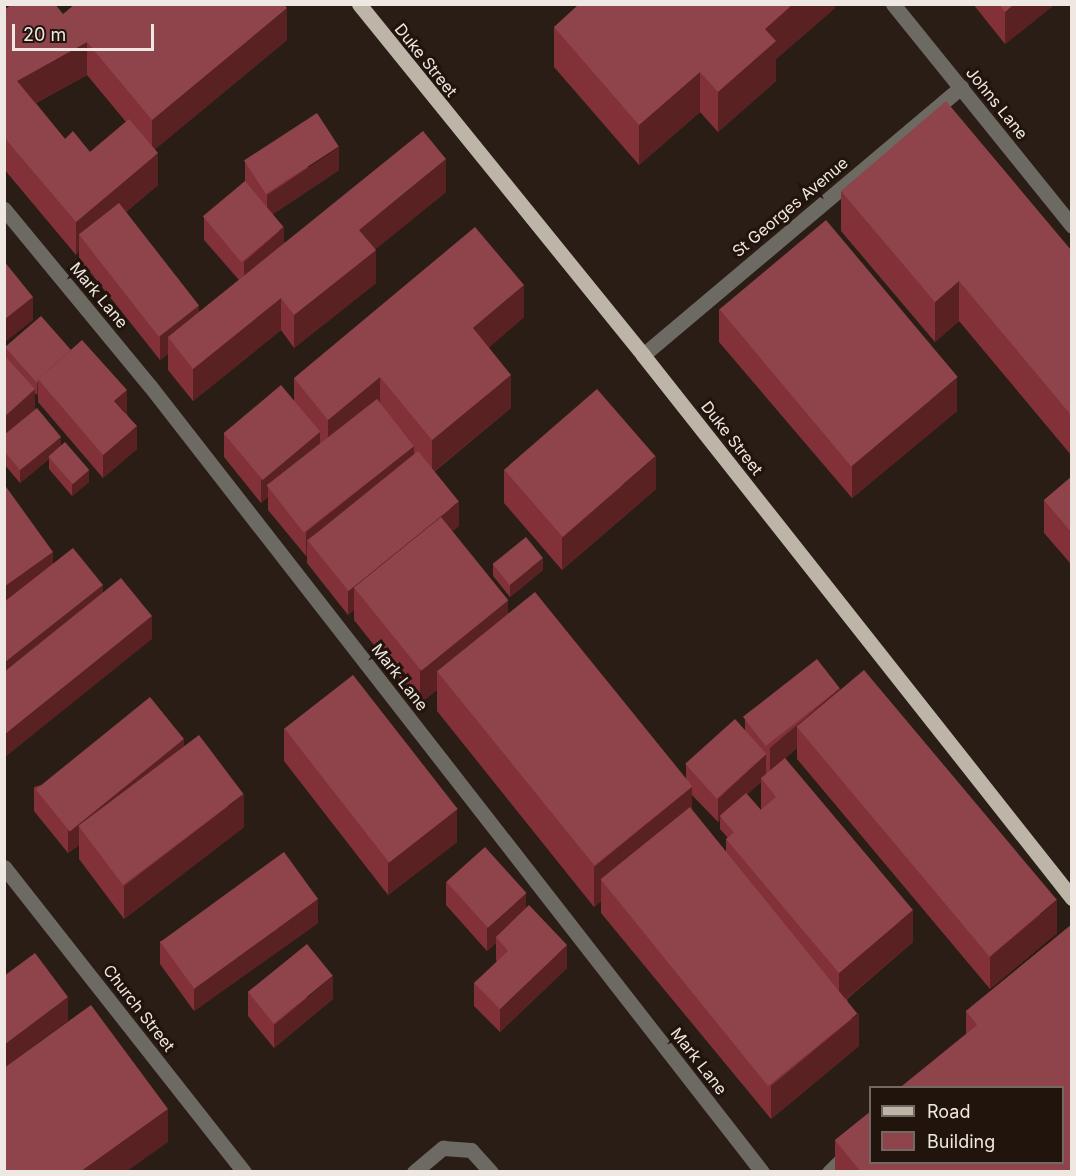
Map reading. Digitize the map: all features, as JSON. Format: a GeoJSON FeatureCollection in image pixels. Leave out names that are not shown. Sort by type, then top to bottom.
{"type":"FeatureCollection","features":[{"type":"Feature","properties":{"kind":"main road","name":"Duke Street"},"geometry":{"type":"LineString","coordinates":[[358,4],[643,355],[1071,898]]}},
{"type":"Feature","properties":{"kind":"street","name":"Johns Lane"},"geometry":{"type":"LineString","coordinates":[[893,4],[1071,226]]}},
{"type":"Feature","properties":{"kind":"street","name":"St Georges Avenue"},"geometry":{"type":"LineString","coordinates":[[643,355],[961,87]]}},
{"type":"Feature","properties":{"kind":"street","name":"Mark Lane"},"geometry":{"type":"LineString","coordinates":[[4,209],[158,395],[762,1172]]}},
{"type":"Feature","properties":{"kind":"street","name":"Church Street"},"geometry":{"type":"LineString","coordinates":[[4,867],[244,1172]]}},
{"type":"Feature","properties":{"kind":"street"},"geometry":{"type":"LineString","coordinates":[[829,1172],[869,1133]]}},
{"type":"Feature","properties":{"kind":"street"},"geometry":{"type":"LineString","coordinates":[[414,1172],[443,1148],[471,1150],[492,1172]]}},
{"type":"Feature","properties":{"kind":"building"},"geometry":{"type":"Polygon","coordinates":[[[12,4],[55,4],[63,14],[75,4],[284,4],[287,8],[152,120],[87,42],[17,81],[65,139],[73,131],[90,152],[129,119],[158,153],[76,222],[4,137],[4,10],[12,4]]]}},
{"type":"Feature","properties":{"kind":"building"},"geometry":{"type":"Polygon","coordinates":[[[579,4],[793,4],[765,29],[776,41],[718,92],[700,72],[639,125],[554,27],[579,4]]]}},
{"type":"Feature","properties":{"kind":"building"},"geometry":{"type":"Polygon","coordinates":[[[999,4],[1014,4],[1005,12],[999,4]]]}},
{"type":"Feature","properties":{"kind":"building"},"geometry":{"type":"Polygon","coordinates":[[[946,101],[1071,250],[1071,415],[959,281],[935,302],[841,191],[946,101]]]}},
{"type":"Feature","properties":{"kind":"building"},"geometry":{"type":"Polygon","coordinates":[[[317,113],[339,147],[266,194],[244,160],[317,113]]]}},
{"type":"Feature","properties":{"kind":"building"},"geometry":{"type":"Polygon","coordinates":[[[423,131],[446,159],[359,230],[376,250],[294,315],[281,298],[193,369],[168,337],[423,131]]]}},
{"type":"Feature","properties":{"kind":"building"},"geometry":{"type":"Polygon","coordinates":[[[245,181],[284,227],[241,262],[203,216],[245,181]]]}},
{"type":"Feature","properties":{"kind":"building"},"geometry":{"type":"Polygon","coordinates":[[[119,203],[199,305],[159,337],[79,234],[119,203]]]}},
{"type":"Feature","properties":{"kind":"building"},"geometry":{"type":"Polygon","coordinates":[[[826,220],[958,377],[851,466],[720,309],[826,220]]]}},
{"type":"Feature","properties":{"kind":"building"},"geometry":{"type":"Polygon","coordinates":[[[475,227],[524,285],[473,328],[511,375],[432,440],[380,377],[328,420],[294,378],[475,227]]]}},
{"type":"Feature","properties":{"kind":"building"},"geometry":{"type":"Polygon","coordinates":[[[4,261],[33,297],[4,320],[4,261]]]}},
{"type":"Feature","properties":{"kind":"building"},"geometry":{"type":"Polygon","coordinates":[[[41,316],[71,350],[38,379],[37,383],[5,347],[41,316]]]}},
{"type":"Feature","properties":{"kind":"building"},"geometry":{"type":"Polygon","coordinates":[[[82,340],[127,390],[114,401],[137,426],[103,455],[38,379],[82,340]]]}},
{"type":"Feature","properties":{"kind":"building"},"geometry":{"type":"Polygon","coordinates":[[[4,355],[35,389],[4,417],[4,355]]]}},
{"type":"Feature","properties":{"kind":"building"},"geometry":{"type":"Polygon","coordinates":[[[281,385],[320,432],[263,480],[224,433],[281,385]]]}},
{"type":"Feature","properties":{"kind":"building"},"geometry":{"type":"Polygon","coordinates":[[[597,389],[655,456],[563,537],[504,470],[597,389]]]}},
{"type":"Feature","properties":{"kind":"building"},"geometry":{"type":"Polygon","coordinates":[[[377,399],[414,446],[304,532],[267,485],[377,399]]]}},
{"type":"Feature","properties":{"kind":"building"},"geometry":{"type":"Polygon","coordinates":[[[37,408],[61,437],[20,470],[4,451],[4,435],[37,408]]]}},
{"type":"Feature","properties":{"kind":"building"},"geometry":{"type":"Polygon","coordinates":[[[65,442],[89,470],[73,484],[48,456],[65,442]]]}},
{"type":"Feature","properties":{"kind":"building"},"geometry":{"type":"Polygon","coordinates":[[[418,451],[459,502],[349,591],[308,540],[418,451]]]}},
{"type":"Feature","properties":{"kind":"building"},"geometry":{"type":"Polygon","coordinates":[[[1071,477],[1071,532],[1044,500],[1071,477]]]}},
{"type":"Feature","properties":{"kind":"building"},"geometry":{"type":"Polygon","coordinates":[[[4,484],[53,552],[4,587],[4,484]]]}},
{"type":"Feature","properties":{"kind":"building"},"geometry":{"type":"Polygon","coordinates":[[[441,517],[508,600],[421,671],[354,587],[441,517]]]}},
{"type":"Feature","properties":{"kind":"building"},"geometry":{"type":"Polygon","coordinates":[[[526,537],[543,558],[510,585],[493,564],[526,537]]]}},
{"type":"Feature","properties":{"kind":"building"},"geometry":{"type":"Polygon","coordinates":[[[73,548],[103,585],[4,663],[4,602],[73,548]]]}},
{"type":"Feature","properties":{"kind":"building"},"geometry":{"type":"Polygon","coordinates":[[[121,578],[152,616],[4,735],[4,672],[121,578]]]}},
{"type":"Feature","properties":{"kind":"building"},"geometry":{"type":"Polygon","coordinates":[[[535,592],[692,786],[594,866],[437,671],[535,592]]]}},
{"type":"Feature","properties":{"kind":"building"},"geometry":{"type":"Polygon","coordinates":[[[817,659],[840,688],[766,746],[743,717],[817,659]]]}},
{"type":"Feature","properties":{"kind":"building"},"geometry":{"type":"Polygon","coordinates":[[[864,670],[1057,900],[989,956],[797,727],[864,670]]]}},
{"type":"Feature","properties":{"kind":"building"},"geometry":{"type":"Polygon","coordinates":[[[353,675],[458,809],[389,863],[284,729],[353,675]]]}},
{"type":"Feature","properties":{"kind":"building"},"geometry":{"type":"Polygon","coordinates":[[[150,697],[184,739],[70,831],[36,790],[150,697]]]}},
{"type":"Feature","properties":{"kind":"building"},"geometry":{"type":"Polygon","coordinates":[[[735,719],[766,754],[717,799],[685,764],[735,719]]]}},
{"type":"Feature","properties":{"kind":"building"},"geometry":{"type":"Polygon","coordinates":[[[199,735],[244,794],[123,885],[78,826],[199,735]]]}},
{"type":"Feature","properties":{"kind":"building"},"geometry":{"type":"Polygon","coordinates":[[[785,758],[913,910],[839,973],[726,839],[776,797],[761,778],[785,758]]]}},
{"type":"Feature","properties":{"kind":"building"},"geometry":{"type":"Polygon","coordinates":[[[746,793],[761,810],[735,833],[720,816],[746,793]]]}},
{"type":"Feature","properties":{"kind":"building"},"geometry":{"type":"Polygon","coordinates":[[[690,807],[857,1014],[768,1086],[601,879],[690,807]]]}},
{"type":"Feature","properties":{"kind":"building"},"geometry":{"type":"Polygon","coordinates":[[[485,847],[526,893],[488,928],[446,882],[485,847]]]}},
{"type":"Feature","properties":{"kind":"building"},"geometry":{"type":"Polygon","coordinates":[[[284,852],[318,899],[194,989],[160,942],[284,852]]]}},
{"type":"Feature","properties":{"kind":"building"},"geometry":{"type":"Polygon","coordinates":[[[529,905],[567,945],[500,1009],[474,983],[508,951],[496,937],[529,905]]]}},
{"type":"Feature","properties":{"kind":"building"},"geometry":{"type":"Polygon","coordinates":[[[1071,925],[1071,1172],[861,1172],[835,1140],[869,1113],[869,1164],[1064,1164],[1064,1086],[902,1086],[977,1025],[966,1011],[1071,925]]]}},
{"type":"Feature","properties":{"kind":"building"},"geometry":{"type":"Polygon","coordinates":[[[307,944],[333,976],[274,1024],[248,992],[307,944]]]}},
{"type":"Feature","properties":{"kind":"building"},"geometry":{"type":"Polygon","coordinates":[[[35,953],[68,997],[4,1045],[4,976],[35,953]]]}},
{"type":"Feature","properties":{"kind":"building"},"geometry":{"type":"Polygon","coordinates":[[[91,1005],[168,1109],[80,1172],[4,1172],[4,1068],[91,1005]]]}}]}
